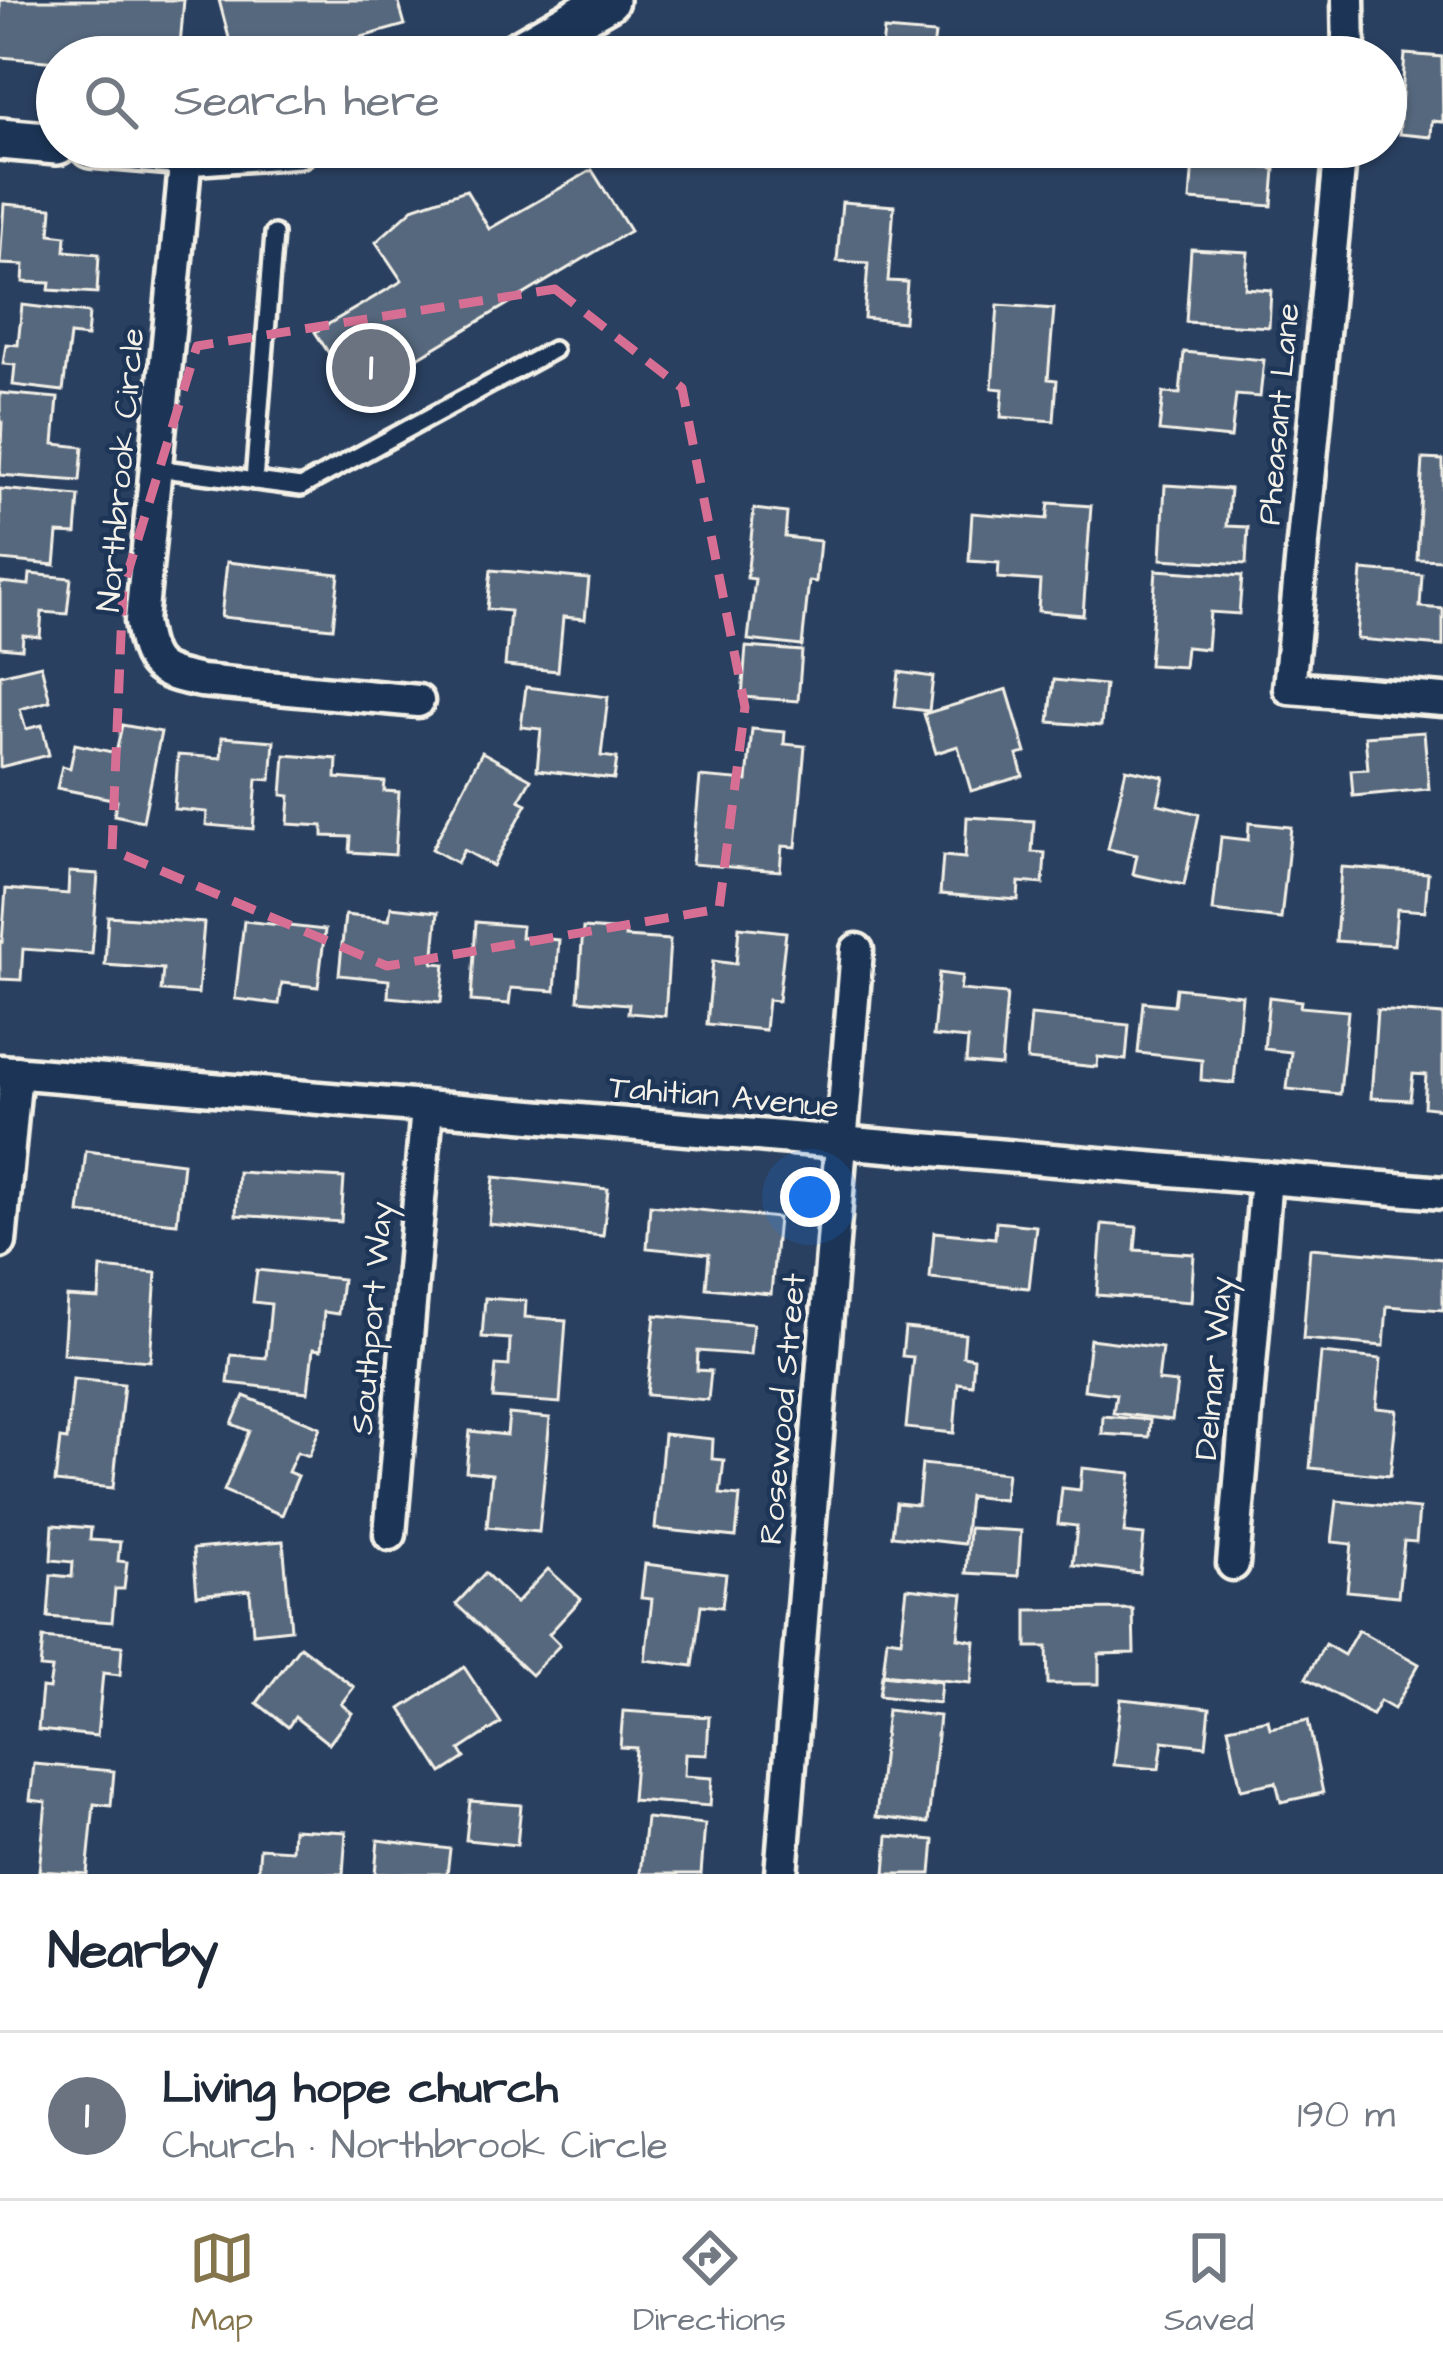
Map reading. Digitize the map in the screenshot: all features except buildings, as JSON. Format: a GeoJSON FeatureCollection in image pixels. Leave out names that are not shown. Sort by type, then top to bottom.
{"type":"FeatureCollection","features":[{"type":"Feature","properties":{"kind":"street"},"geometry":{"type":"LineString","coordinates":[[545,36],[608,0]]}},
{"type":"Feature","properties":{"kind":"street"},"geometry":{"type":"LineString","coordinates":[[1348,0],[1349,36]]}},
{"type":"Feature","properties":{"kind":"street"},"geometry":{"type":"LineString","coordinates":[[0,140],[36,143]]}},
{"type":"Feature","properties":{"kind":"street","name":"Northbrook Circle"},"geometry":{"type":"LineString","coordinates":[[185,168],[141,621],[145,649],[154,667],[174,676],[418,701]]}},
{"type":"Feature","properties":{"kind":"street","name":"Pheasant Lane"},"geometry":{"type":"LineString","coordinates":[[1338,168],[1289,688],[1443,700]]}},
{"type":"Feature","properties":{"kind":"street","name":"Rosewood Street"},"geometry":{"type":"LineString","coordinates":[[781,1874],[857,950]]}},
{"type":"Feature","properties":{"kind":"street"},"geometry":{"type":"LineString","coordinates":[[0,1242],[8,1071]]}},
{"type":"Feature","properties":{"kind":"street","name":"Tahitian Avenue"},"geometry":{"type":"LineString","coordinates":[[8,1071],[1443,1193]]}},
{"type":"Feature","properties":{"kind":"street","name":"Southport Way"},"geometry":{"type":"LineString","coordinates":[[390,1534],[427,1108]]}},
{"type":"Feature","properties":{"kind":"street","name":"Delmar Way"},"geometry":{"type":"LineString","coordinates":[[1233,1564],[1266,1178]]}},
{"type":"Feature","properties":{"kind":"lane"},"geometry":{"type":"LineString","coordinates":[[254,481],[274,234]]}},
{"type":"Feature","properties":{"kind":"lane"},"geometry":{"type":"LineString","coordinates":[[156,468],[302,487],[554,350]]}},
{"type":"Feature","properties":{"kind":"highlighted area"},"geometry":{"type":"Polygon","coordinates":[[[555,289],[682,388],[745,707],[719,909],[387,966],[112,850],[123,588],[197,346],[555,289]]]}},
{"type":"Feature","properties":{"kind":"place","name":"Living hope church"},"geometry":{"type":"Point","coordinates":[371,368]}}]}
